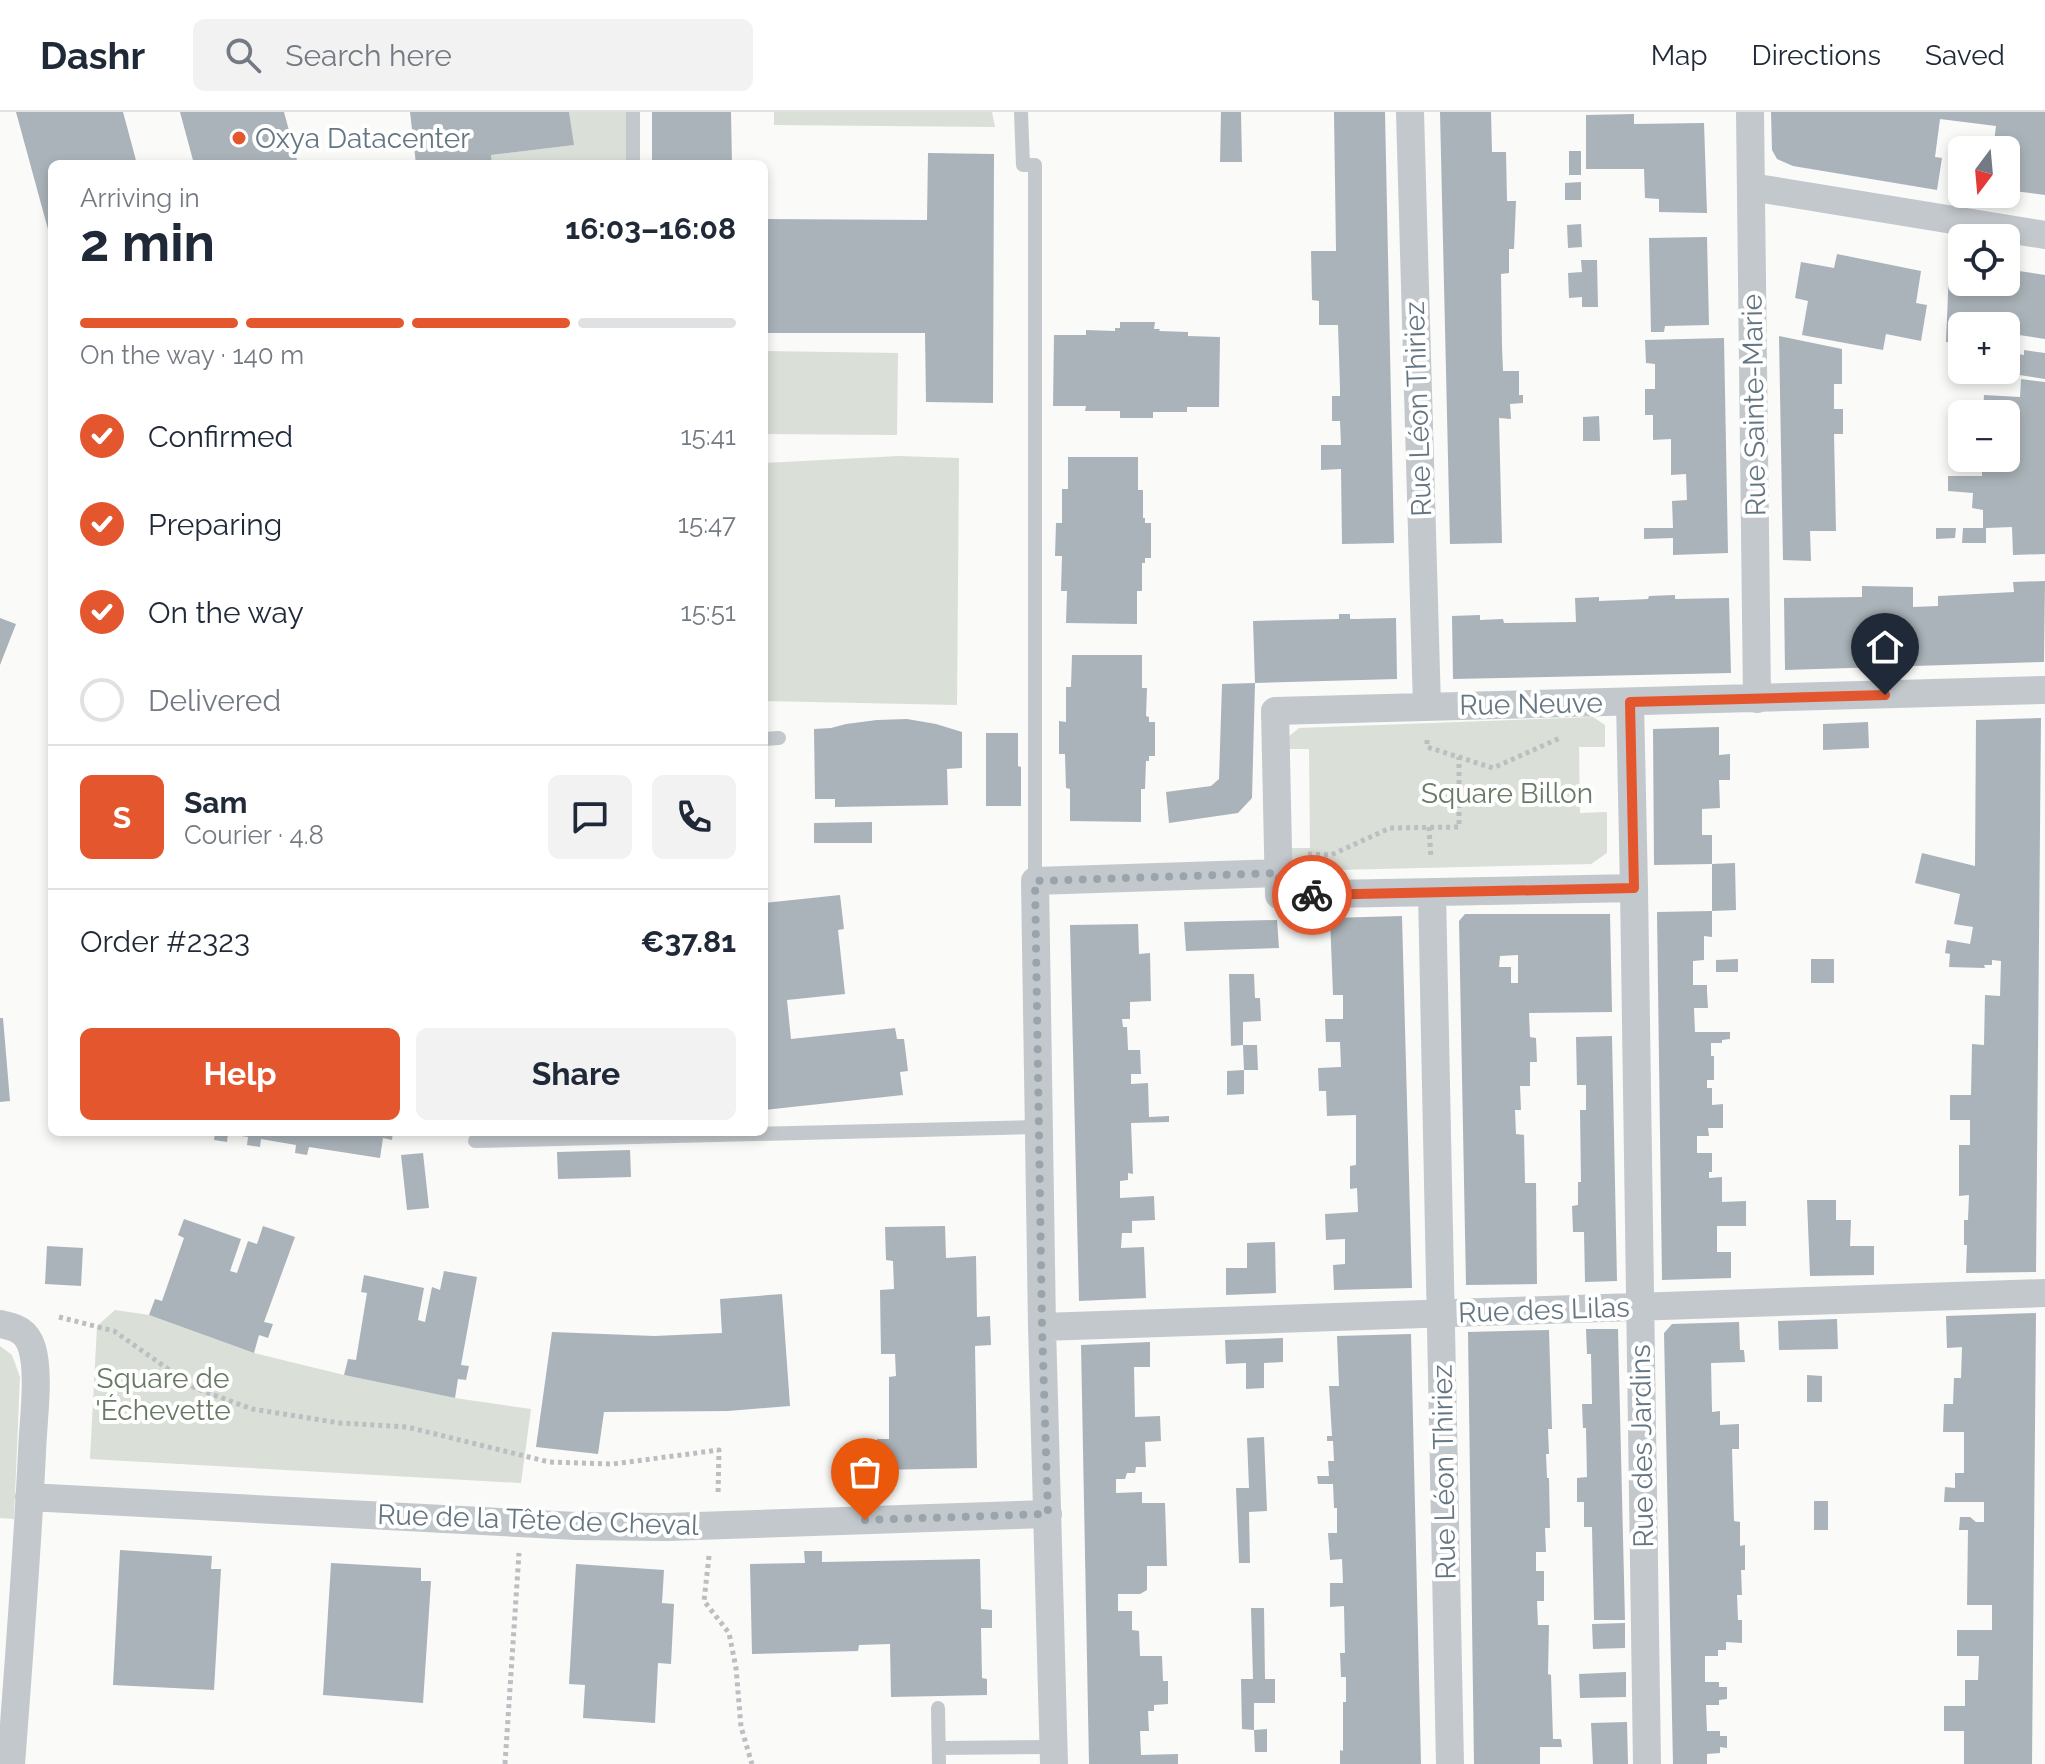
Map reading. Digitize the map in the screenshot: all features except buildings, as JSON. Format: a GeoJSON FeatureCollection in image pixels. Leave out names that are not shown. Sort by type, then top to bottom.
{"type":"FeatureCollection","features":[{"type":"Feature","properties":{"kind":"street","name":"Rue Léon Thiriez"},"geometry":{"type":"LineString","coordinates":[[1410,112],[1427,707]]}},
{"type":"Feature","properties":{"kind":"street","name":"Rue Sainte-Marie"},"geometry":{"type":"LineString","coordinates":[[1750,112],[1757,699]]}},
{"type":"Feature","properties":{"kind":"street"},"geometry":{"type":"LineString","coordinates":[[1751,187],[2045,235]]}},
{"type":"Feature","properties":{"kind":"street","name":"Rue Neuve"},"geometry":{"type":"LineString","coordinates":[[1278,863],[1275,711],[2045,690]]}},
{"type":"Feature","properties":{"kind":"street"},"geometry":{"type":"LineString","coordinates":[[1054,1756],[1042,1327],[1035,881],[1278,863],[1279,895],[1634,888],[1630,702]]}},
{"type":"Feature","properties":{"kind":"street","name":"Rue des Jardins"},"geometry":{"type":"LineString","coordinates":[[1634,888],[1647,1764]]}},
{"type":"Feature","properties":{"kind":"street","name":"Rue Léon Thiriez"},"geometry":{"type":"LineString","coordinates":[[1432,892],[1450,1764]]}},
{"type":"Feature","properties":{"kind":"street","name":"Rue des Lilas"},"geometry":{"type":"LineString","coordinates":[[1042,1327],[2045,1293]]}},
{"type":"Feature","properties":{"kind":"street"},"geometry":{"type":"LineString","coordinates":[[0,1324],[24,1332],[31,1344],[35,1372],[11,1764]]}},
{"type":"Feature","properties":{"kind":"street","name":"Rue de la Tête de Cheval"},"geometry":{"type":"LineString","coordinates":[[29,1497],[624,1527],[1048,1514]]}},
{"type":"Feature","properties":{"kind":"lane"},"geometry":{"type":"LineString","coordinates":[[633,112],[633,160]]}},
{"type":"Feature","properties":{"kind":"lane"},"geometry":{"type":"LineString","coordinates":[[1021,112],[1023,165],[1035,165],[1035,881]]}},
{"type":"Feature","properties":{"kind":"lane"},"geometry":{"type":"LineString","coordinates":[[768,1134],[1039,1127]]}},
{"type":"Feature","properties":{"kind":"lane"},"geometry":{"type":"LineString","coordinates":[[475,1141],[676,1136]]}},
{"type":"Feature","properties":{"kind":"lane"},"geometry":{"type":"LineString","coordinates":[[938,1708],[939,1756],[1054,1756]]}},
{"type":"Feature","properties":{"kind":"path"},"geometry":{"type":"LineString","coordinates":[[1427,707],[1427,747],[1493,768],[1558,738],[1573,738]]}},
{"type":"Feature","properties":{"kind":"path"},"geometry":{"type":"LineString","coordinates":[[1278,863],[1331,855],[1390,828],[1459,827],[1459,757]]}},
{"type":"Feature","properties":{"kind":"path"},"geometry":{"type":"LineString","coordinates":[[59,1317],[114,1331],[195,1388],[252,1409],[340,1423],[407,1427],[549,1462],[613,1464],[719,1450],[719,1490],[704,1601],[729,1633],[736,1668],[741,1727],[752,1764]]}},
{"type":"Feature","properties":{"kind":"path"},"geometry":{"type":"LineString","coordinates":[[505,1764],[522,1523]]}},
{"type":"Feature","properties":{"kind":"green space"},"geometry":{"type":"Polygon","coordinates":[[[569,112],[627,112],[627,160],[492,160],[491,155],[573,145],[569,112]]]}},
{"type":"Feature","properties":{"kind":"green space"},"geometry":{"type":"Polygon","coordinates":[[[774,112],[992,112],[995,127],[774,125],[774,112]]]}},
{"type":"Feature","properties":{"kind":"green space"},"geometry":{"type":"Polygon","coordinates":[[[768,351],[898,353],[897,435],[768,434],[768,351]]]}},
{"type":"Feature","properties":{"kind":"green space"},"geometry":{"type":"Polygon","coordinates":[[[899,456],[959,458],[957,705],[768,701],[768,463],[899,456]]]}},
{"type":"Feature","properties":{"kind":"green space","name":"Square Billon"},"geometry":{"type":"Polygon","coordinates":[[[1593,717],[1605,725],[1605,747],[1579,747],[1580,813],[1607,812],[1607,853],[1591,864],[1295,871],[1284,859],[1284,848],[1310,848],[1309,749],[1283,749],[1282,742],[1299,728],[1593,717]]]}},
{"type":"Feature","properties":{"kind":"green space","name":"Square de 'Échevette"},"geometry":{"type":"Polygon","coordinates":[[[115,1310],[149,1315],[254,1353],[344,1375],[455,1398],[531,1409],[521,1483],[90,1459],[97,1326],[115,1310]]]}},
{"type":"Feature","properties":{"kind":"green space","name":"Square de 'Échevette"},"geometry":{"type":"Polygon","coordinates":[[[0,1346],[12,1355],[20,1377],[14,1519],[0,1518],[0,1346]]]}},
{"type":"Feature","properties":{"kind":"way so far"},"geometry":{"type":"LineString","coordinates":[[865,1520],[1048,1514],[1035,881],[1279,873],[1279,895],[1312,895]]}},
{"type":"Feature","properties":{"kind":"place","name":"Oxya Datacenter"},"geometry":{"type":"Point","coordinates":[239,138]}},
{"type":"Feature","properties":{"kind":"route"},"geometry":{"type":"LineString","coordinates":[[1312,895],[1634,888],[1630,702],[1885,695]]}}]}
